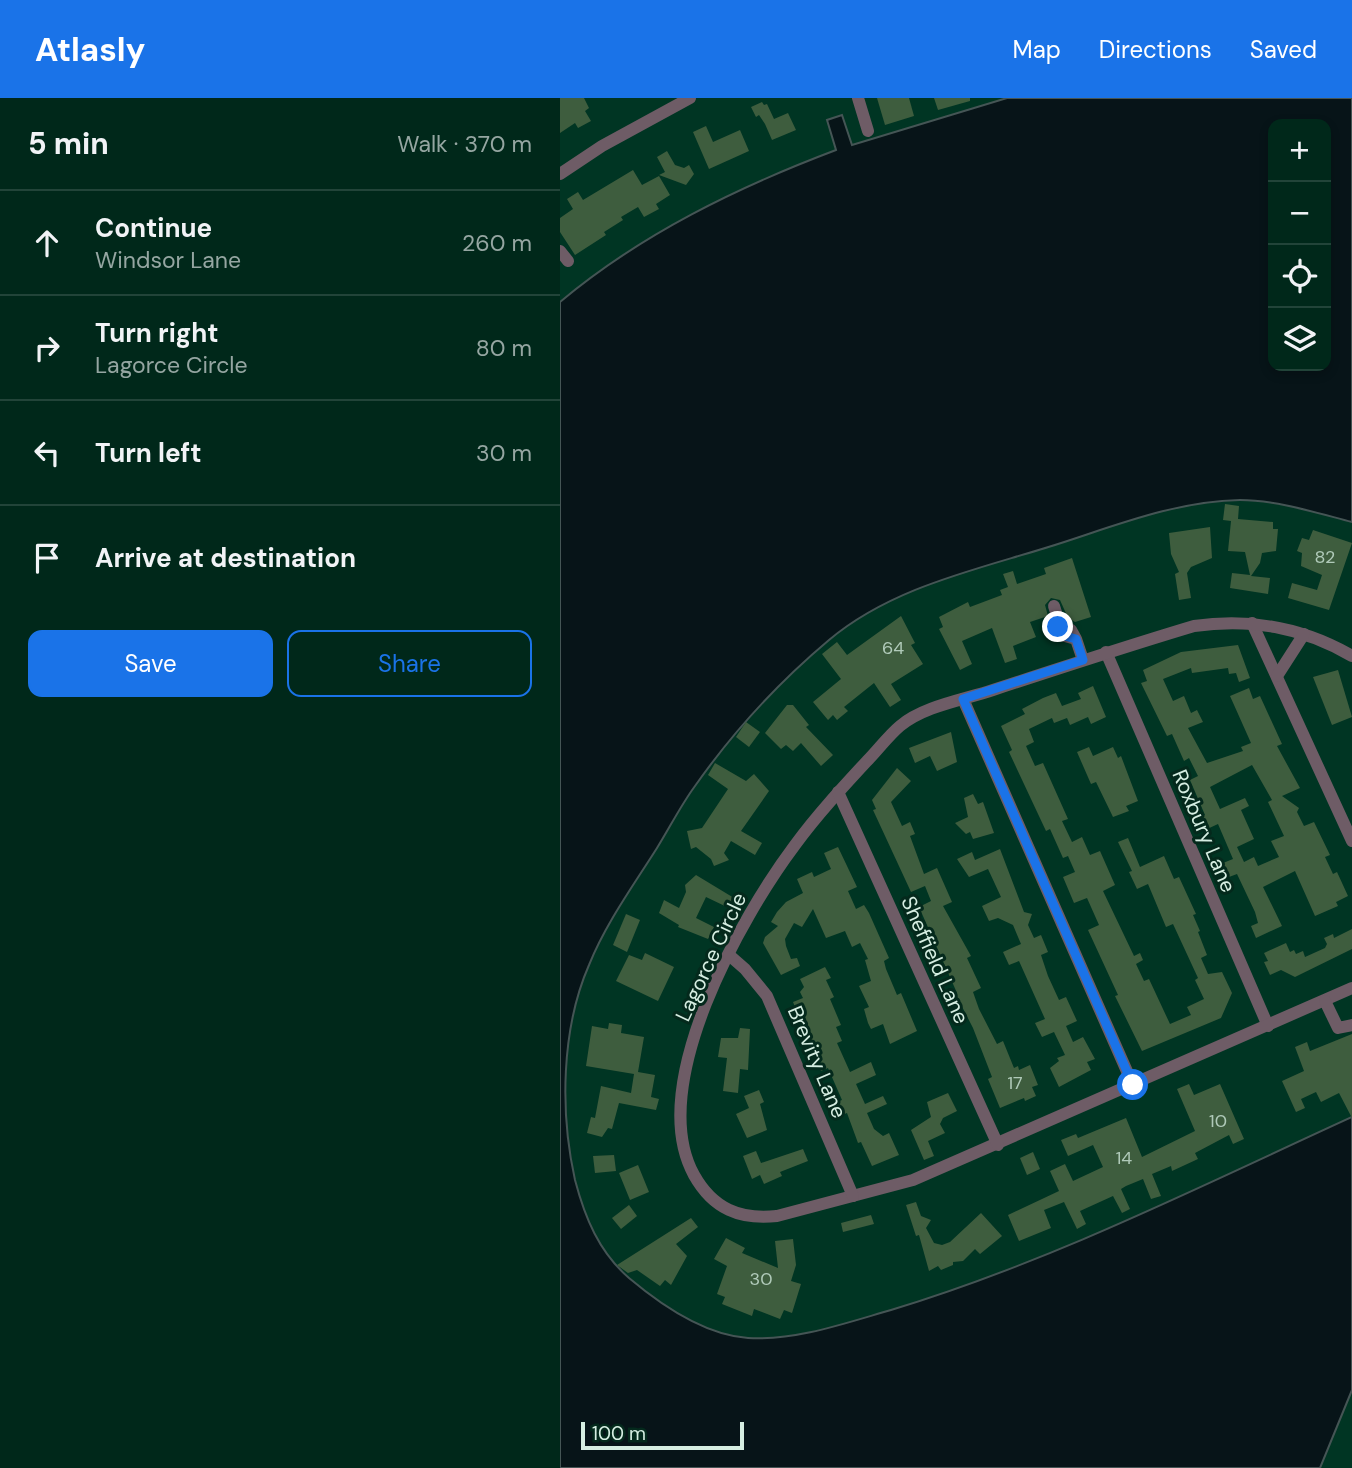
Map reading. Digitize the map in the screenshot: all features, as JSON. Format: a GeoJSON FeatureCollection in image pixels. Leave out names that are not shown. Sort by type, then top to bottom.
{"type":"FeatureCollection","features":[{"type":"Feature","properties":{"kind":"street"},"geometry":{"type":"LineString","coordinates":[[560,174],[602,146],[691,98]]}},
{"type":"Feature","properties":{"kind":"street"},"geometry":{"type":"LineString","coordinates":[[858,98],[868,131]]}},
{"type":"Feature","properties":{"kind":"street"},"geometry":{"type":"LineString","coordinates":[[1054,606],[1061,635],[1076,639],[1083,660]]}},
{"type":"Feature","properties":{"kind":"street","name":"Lagorce Circle"},"geometry":{"type":"LineString","coordinates":[[1352,656],[1304,635],[1252,623],[1228,621],[1194,626],[963,699],[915,716],[899,727],[838,792],[794,846],[748,916],[702,1011],[689,1056],[680,1106],[683,1142],[691,1170],[702,1189],[718,1205],[747,1217],[777,1216],[913,1180],[1352,988]]}},
{"type":"Feature","properties":{"kind":"street"},"geometry":{"type":"LineString","coordinates":[[1252,623],[1352,841]]}},
{"type":"Feature","properties":{"kind":"street"},"geometry":{"type":"LineString","coordinates":[[1276,676],[1304,635]]}},
{"type":"Feature","properties":{"kind":"street","name":"Roxbury Lane"},"geometry":{"type":"LineString","coordinates":[[1106,652],[1268,1026]]}},
{"type":"Feature","properties":{"kind":"street"},"geometry":{"type":"LineString","coordinates":[[963,699],[1133,1085]]}},
{"type":"Feature","properties":{"kind":"street","name":"Sheffield Lane"},"geometry":{"type":"LineString","coordinates":[[838,792],[998,1145]]}},
{"type":"Feature","properties":{"kind":"street","name":"Brevity Lane"},"geometry":{"type":"LineString","coordinates":[[729,955],[745,969],[767,996],[853,1196]]}},
{"type":"Feature","properties":{"kind":"street"},"geometry":{"type":"LineString","coordinates":[[1325,1000],[1338,1028],[1352,1025]]}},
{"type":"Feature","properties":{"kind":"shaded area"},"geometry":{"type":"Polygon","coordinates":[[[1007,98],[1352,98],[1352,522],[1268,502],[1240,500],[1170,509],[968,571],[909,592],[854,621],[810,656],[741,727],[695,786],[612,920],[589,965],[573,1016],[568,1043],[565,1099],[570,1154],[583,1208],[601,1246],[618,1268],[669,1308],[699,1325],[732,1336],[784,1337],[891,1310],[1009,1269],[1182,1196],[1352,1117],[1352,1390],[1320,1468],[560,1468],[560,302],[624,255],[692,214],[799,164],[836,150],[827,120],[842,115],[852,145],[1007,98]]]}},
{"type":"Feature","properties":{"kind":"building"},"geometry":{"type":"Polygon","coordinates":[[[560,98],[584,98],[589,108],[585,111],[591,121],[578,128],[575,123],[560,133],[560,98]]]}},
{"type":"Feature","properties":{"kind":"building"},"geometry":{"type":"Polygon","coordinates":[[[877,98],[909,98],[914,116],[885,125],[877,98]]]}},
{"type":"Feature","properties":{"kind":"building"},"geometry":{"type":"Polygon","coordinates":[[[934,98],[970,98],[970,101],[938,110],[934,98]]]}},
{"type":"Feature","properties":{"kind":"building"},"geometry":{"type":"Polygon","coordinates":[[[762,102],[767,104],[774,119],[788,113],[796,130],[772,140],[765,124],[759,115],[756,117],[751,107],[762,102]]]}},
{"type":"Feature","properties":{"kind":"building"},"geometry":{"type":"Polygon","coordinates":[[[706,126],[713,142],[740,130],[749,151],[709,169],[693,132],[706,126]]]}},
{"type":"Feature","properties":{"kind":"building"},"geometry":{"type":"Polygon","coordinates":[[[667,151],[675,165],[684,168],[689,165],[694,174],[686,185],[659,175],[665,172],[657,157],[667,151]]]}},
{"type":"Feature","properties":{"kind":"building"},"geometry":{"type":"Polygon","coordinates":[[[633,170],[642,185],[659,176],[670,195],[656,204],[659,209],[644,217],[638,207],[621,217],[623,220],[604,232],[606,235],[575,255],[560,232],[560,218],[573,209],[567,199],[578,192],[583,200],[633,170]]]}},
{"type":"Feature","properties":{"kind":"building"},"geometry":{"type":"Polygon","coordinates":[[[1225,504],[1239,506],[1238,519],[1273,522],[1273,529],[1278,529],[1276,551],[1262,553],[1260,563],[1251,576],[1270,578],[1268,594],[1230,588],[1232,573],[1250,575],[1245,552],[1228,551],[1231,521],[1223,520],[1225,504]]]}},
{"type":"Feature","properties":{"kind":"building"},"geometry":{"type":"Polygon","coordinates":[[[1210,527],[1212,558],[1191,567],[1187,573],[1191,598],[1179,600],[1175,574],[1179,572],[1171,554],[1169,533],[1210,527]]]}},
{"type":"Feature","properties":{"kind":"building"},"geometry":{"type":"Polygon","coordinates":[[[1313,530],[1352,543],[1329,610],[1288,598],[1292,583],[1317,590],[1322,575],[1301,566],[1302,553],[1297,551],[1302,538],[1309,540],[1313,530]]]}},
{"type":"Feature","properties":{"kind":"building"},"geometry":{"type":"Polygon","coordinates":[[[1072,558],[1091,617],[1075,622],[1068,618],[1060,600],[1051,598],[1045,605],[1048,616],[1030,622],[1036,637],[1013,646],[1017,659],[1005,663],[992,628],[962,641],[972,664],[960,670],[939,629],[943,627],[939,617],[968,602],[970,607],[1002,595],[1000,590],[1008,587],[1003,574],[1013,571],[1017,584],[1046,574],[1044,568],[1072,558]]]}},
{"type":"Feature","properties":{"kind":"building"},"geometry":{"type":"Polygon","coordinates":[[[901,616],[915,643],[911,645],[923,664],[891,684],[901,700],[890,707],[874,683],[844,707],[848,711],[837,720],[833,715],[828,720],[813,702],[841,679],[822,654],[837,642],[847,655],[901,616]]]}},
{"type":"Feature","properties":{"kind":"building"},"geometry":{"type":"Polygon","coordinates":[[[1238,645],[1250,678],[1239,682],[1236,673],[1229,674],[1228,668],[1192,673],[1191,668],[1163,679],[1173,701],[1184,696],[1191,713],[1197,710],[1203,722],[1188,728],[1207,763],[1243,751],[1241,747],[1251,743],[1230,696],[1249,688],[1253,699],[1260,696],[1282,744],[1277,746],[1300,788],[1282,796],[1299,808],[1297,812],[1304,826],[1314,822],[1330,855],[1325,857],[1333,874],[1337,872],[1348,896],[1336,902],[1338,906],[1315,916],[1295,871],[1263,887],[1282,926],[1256,938],[1251,926],[1258,923],[1255,912],[1237,874],[1229,877],[1223,863],[1233,859],[1218,824],[1205,830],[1200,817],[1205,815],[1190,780],[1198,776],[1189,758],[1184,761],[1172,734],[1167,736],[1141,683],[1147,681],[1143,670],[1181,652],[1238,645]],[[1252,765],[1210,787],[1220,809],[1245,798],[1249,806],[1241,810],[1254,839],[1237,847],[1244,862],[1254,857],[1258,866],[1279,857],[1271,841],[1284,836],[1268,802],[1272,800],[1252,765]]]}},
{"type":"Feature","properties":{"kind":"building"},"geometry":{"type":"Polygon","coordinates":[[[1338,670],[1352,717],[1332,725],[1313,677],[1338,670]]]}},
{"type":"Feature","properties":{"kind":"building"},"geometry":{"type":"Polygon","coordinates":[[[1093,686],[1106,717],[1091,724],[1088,717],[1070,725],[1067,718],[1054,723],[1052,718],[1029,729],[1034,742],[1026,746],[1035,766],[1043,763],[1068,819],[1062,821],[1072,842],[1082,837],[1090,855],[1100,851],[1115,885],[1103,891],[1134,956],[1140,953],[1143,960],[1136,964],[1144,981],[1149,979],[1170,1024],[1191,1015],[1187,1007],[1204,999],[1195,980],[1198,978],[1173,924],[1166,927],[1148,884],[1137,889],[1129,872],[1132,871],[1118,842],[1128,838],[1140,867],[1164,856],[1174,879],[1179,877],[1196,914],[1193,915],[1207,955],[1201,958],[1208,974],[1222,972],[1232,993],[1221,1018],[1142,1051],[1115,996],[1118,995],[1088,930],[1099,925],[1087,898],[1074,903],[1063,877],[1075,872],[1068,856],[1063,858],[1050,829],[1046,831],[1009,752],[1012,750],[1001,726],[1025,714],[1022,709],[1043,698],[1056,693],[1062,706],[1081,699],[1078,693],[1093,686]]]}},
{"type":"Feature","properties":{"kind":"building"},"geometry":{"type":"Polygon","coordinates":[[[787,705],[793,705],[809,725],[806,727],[833,755],[821,766],[801,743],[793,751],[786,745],[781,749],[765,733],[787,705]]]}},
{"type":"Feature","properties":{"kind":"building"},"geometry":{"type":"Polygon","coordinates":[[[746,722],[760,732],[749,747],[736,737],[746,722]]]}},
{"type":"Feature","properties":{"kind":"building"},"geometry":{"type":"Polygon","coordinates":[[[951,732],[957,762],[937,771],[930,756],[915,763],[909,748],[951,732]]]}},
{"type":"Feature","properties":{"kind":"building"},"geometry":{"type":"Polygon","coordinates":[[[1089,747],[1093,756],[1113,747],[1118,758],[1121,756],[1138,801],[1126,806],[1129,811],[1113,817],[1096,782],[1091,784],[1077,752],[1089,747]]]}},
{"type":"Feature","properties":{"kind":"building"},"geometry":{"type":"Polygon","coordinates":[[[715,763],[746,781],[754,774],[769,791],[741,831],[762,843],[755,855],[731,841],[724,853],[729,860],[714,866],[711,859],[696,847],[691,849],[687,831],[702,828],[728,789],[708,775],[715,763]]]}},
{"type":"Feature","properties":{"kind":"building"},"geometry":{"type":"Polygon","coordinates":[[[897,768],[911,781],[891,802],[902,826],[910,822],[915,834],[910,836],[924,874],[937,868],[952,902],[943,906],[971,956],[967,958],[981,988],[973,992],[979,1009],[997,1044],[1003,1041],[1014,1068],[1018,1066],[1019,1070],[1030,1065],[1038,1085],[1032,1087],[1036,1096],[1025,1101],[1024,1098],[1000,1108],[988,1079],[992,1077],[973,1028],[955,993],[919,907],[931,901],[925,886],[911,892],[873,810],[876,809],[872,800],[897,768]]]}},
{"type":"Feature","properties":{"kind":"building"},"geometry":{"type":"Polygon","coordinates":[[[973,794],[978,804],[983,802],[994,833],[973,839],[970,832],[966,834],[955,823],[968,817],[964,798],[973,794]]]}},
{"type":"Feature","properties":{"kind":"building"},"geometry":{"type":"Polygon","coordinates":[[[838,847],[857,887],[848,891],[856,909],[864,905],[869,913],[889,958],[884,961],[886,969],[897,995],[901,993],[917,1031],[890,1044],[883,1024],[871,1029],[868,1023],[864,1009],[869,1007],[859,986],[871,981],[865,960],[868,959],[860,943],[852,947],[845,931],[826,938],[813,909],[802,927],[794,923],[785,939],[791,959],[797,958],[800,966],[781,975],[763,943],[765,937],[778,926],[771,922],[777,912],[786,902],[803,893],[797,879],[812,872],[814,877],[831,869],[824,853],[838,847]]]}},
{"type":"Feature","properties":{"kind":"building"},"geometry":{"type":"Polygon","coordinates":[[[1000,849],[1024,912],[1032,914],[1028,925],[1034,938],[1041,935],[1048,952],[1041,955],[1048,976],[1059,1000],[1066,997],[1077,1021],[1066,1026],[1073,1042],[1083,1037],[1095,1059],[1087,1062],[1091,1070],[1059,1087],[1050,1068],[1059,1061],[1057,1058],[1065,1055],[1054,1032],[1042,1037],[1035,1023],[1045,1019],[1019,961],[1009,965],[1003,952],[1021,944],[1013,925],[998,918],[989,921],[982,906],[1001,897],[988,869],[969,877],[957,859],[972,852],[975,860],[1000,849]]]}},
{"type":"Feature","properties":{"kind":"building"},"geometry":{"type":"Polygon","coordinates":[[[696,875],[734,898],[729,908],[706,897],[696,918],[714,927],[708,939],[678,927],[679,925],[659,913],[664,900],[679,908],[686,892],[685,885],[696,875]]]}},
{"type":"Feature","properties":{"kind":"building"},"geometry":{"type":"Polygon","coordinates":[[[626,914],[640,920],[627,952],[613,945],[626,914]]]}},
{"type":"Feature","properties":{"kind":"building"},"geometry":{"type":"Polygon","coordinates":[[[1352,929],[1352,949],[1295,977],[1281,970],[1270,975],[1264,962],[1268,961],[1264,953],[1286,943],[1290,952],[1294,950],[1296,954],[1303,951],[1305,957],[1325,948],[1327,944],[1324,938],[1333,934],[1334,938],[1352,929]]]}},
{"type":"Feature","properties":{"kind":"building"},"geometry":{"type":"Polygon","coordinates":[[[645,953],[674,967],[658,1001],[616,981],[629,955],[642,960],[645,953]]]}},
{"type":"Feature","properties":{"kind":"building"},"geometry":{"type":"Polygon","coordinates":[[[825,967],[831,978],[826,980],[834,997],[830,999],[841,1025],[836,1027],[842,1041],[837,1043],[850,1072],[871,1062],[876,1075],[856,1084],[865,1104],[883,1096],[887,1104],[867,1113],[874,1129],[883,1136],[889,1133],[899,1155],[872,1166],[861,1142],[858,1143],[847,1113],[842,1115],[836,1102],[842,1100],[828,1068],[821,1071],[793,1002],[803,998],[800,992],[804,987],[800,979],[825,967]]]}},
{"type":"Feature","properties":{"kind":"building"},"geometry":{"type":"Polygon","coordinates":[[[609,1023],[622,1025],[621,1033],[644,1037],[638,1072],[655,1075],[651,1097],[659,1099],[656,1110],[619,1103],[612,1129],[608,1128],[602,1137],[587,1133],[591,1117],[595,1118],[601,1086],[631,1093],[634,1074],[586,1066],[592,1026],[608,1029],[609,1023]]]}},
{"type":"Feature","properties":{"kind":"building"},"geometry":{"type":"Polygon","coordinates":[[[740,1028],[750,1029],[748,1070],[740,1069],[738,1093],[723,1091],[727,1058],[718,1057],[721,1038],[738,1038],[740,1028]]]}},
{"type":"Feature","properties":{"kind":"building"},"geometry":{"type":"Polygon","coordinates":[[[1352,1034],[1352,1118],[1339,1093],[1321,1102],[1316,1092],[1301,1099],[1305,1108],[1296,1112],[1282,1081],[1304,1071],[1295,1047],[1307,1042],[1310,1051],[1352,1034]]]}},
{"type":"Feature","properties":{"kind":"building"},"geometry":{"type":"Polygon","coordinates":[[[1189,1084],[1194,1095],[1220,1084],[1244,1139],[1233,1144],[1229,1135],[1195,1153],[1198,1159],[1172,1171],[1171,1166],[1152,1174],[1161,1196],[1151,1199],[1143,1179],[1126,1186],[1121,1189],[1130,1209],[1122,1213],[1113,1196],[1080,1211],[1086,1224],[1077,1229],[1064,1202],[1044,1210],[1051,1228],[1019,1241],[1008,1215],[1059,1191],[1050,1171],[1065,1164],[1073,1181],[1103,1167],[1093,1145],[1068,1156],[1061,1140],[1076,1134],[1078,1138],[1126,1118],[1142,1157],[1195,1131],[1177,1089],[1189,1084]]]}},
{"type":"Feature","properties":{"kind":"building"},"geometry":{"type":"Polygon","coordinates":[[[759,1090],[764,1102],[760,1104],[767,1130],[747,1138],[736,1114],[749,1108],[744,1096],[759,1090]]]}},
{"type":"Feature","properties":{"kind":"building"},"geometry":{"type":"Polygon","coordinates":[[[948,1093],[957,1111],[943,1118],[940,1124],[945,1133],[928,1141],[934,1156],[924,1160],[911,1130],[931,1117],[927,1102],[948,1093]]]}},
{"type":"Feature","properties":{"kind":"building"},"geometry":{"type":"Polygon","coordinates":[[[803,1149],[808,1161],[780,1172],[782,1176],[764,1184],[760,1175],[752,1179],[743,1156],[756,1151],[761,1163],[803,1149]]]}},
{"type":"Feature","properties":{"kind":"building"},"geometry":{"type":"Polygon","coordinates":[[[1033,1152],[1040,1169],[1027,1175],[1020,1158],[1033,1152]]]}},
{"type":"Feature","properties":{"kind":"building"},"geometry":{"type":"Polygon","coordinates":[[[614,1155],[616,1171],[595,1173],[593,1156],[614,1155]]]}},
{"type":"Feature","properties":{"kind":"building"},"geometry":{"type":"Polygon","coordinates":[[[638,1165],[649,1192],[630,1200],[619,1173],[638,1165]]]}},
{"type":"Feature","properties":{"kind":"building"},"geometry":{"type":"Polygon","coordinates":[[[916,1202],[921,1216],[931,1220],[926,1228],[934,1243],[942,1245],[950,1242],[981,1213],[1002,1236],[980,1254],[975,1249],[963,1261],[953,1262],[953,1265],[941,1270],[938,1266],[929,1271],[919,1235],[916,1236],[906,1205],[916,1202]]]}},
{"type":"Feature","properties":{"kind":"building"},"geometry":{"type":"Polygon","coordinates":[[[629,1205],[637,1216],[621,1229],[612,1218],[629,1205]]]}},
{"type":"Feature","properties":{"kind":"building"},"geometry":{"type":"Polygon","coordinates":[[[871,1215],[874,1224],[843,1232],[841,1223],[871,1215]]]}},
{"type":"Feature","properties":{"kind":"building"},"geometry":{"type":"Polygon","coordinates":[[[691,1218],[698,1227],[676,1244],[687,1256],[671,1285],[665,1280],[660,1286],[637,1270],[628,1273],[617,1265],[691,1218]]]}},
{"type":"Feature","properties":{"kind":"building"},"geometry":{"type":"Polygon","coordinates":[[[726,1238],[745,1248],[742,1253],[778,1268],[775,1241],[793,1239],[796,1265],[791,1281],[801,1284],[792,1313],[784,1310],[780,1319],[754,1309],[752,1316],[722,1304],[725,1297],[717,1294],[727,1266],[714,1259],[726,1238]]]}},
{"type":"Feature","properties":{"kind":"route"},"geometry":{"type":"LineString","coordinates":[[1058,627],[1061,635],[1076,639],[1083,660],[963,699],[1133,1085]]}}]}
